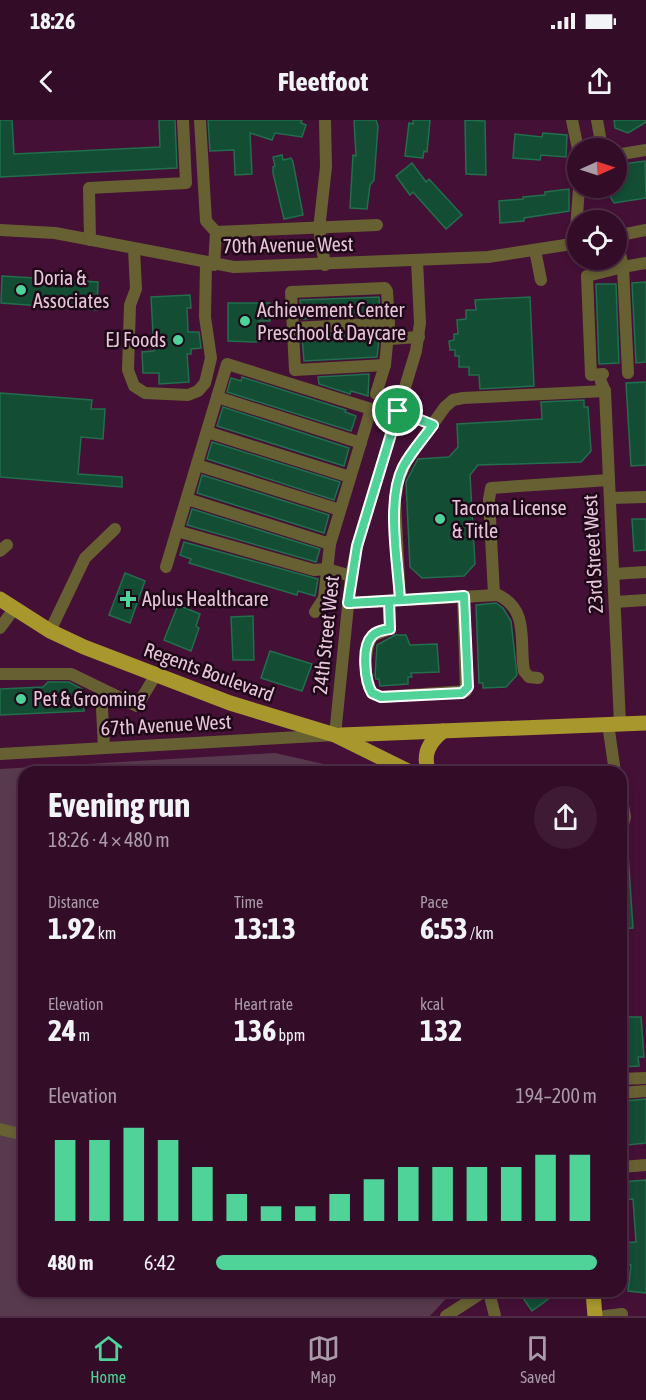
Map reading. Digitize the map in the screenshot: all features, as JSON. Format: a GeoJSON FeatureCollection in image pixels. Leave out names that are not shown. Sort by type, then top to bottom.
{"type":"FeatureCollection","features":[{"type":"Feature","properties":{"kind":"main road","name":"Regents Boulevard"},"geometry":{"type":"LineString","coordinates":[[0,599],[50,632],[155,676],[245,708],[335,735],[398,766]]}},
{"type":"Feature","properties":{"kind":"main road"},"geometry":{"type":"LineString","coordinates":[[335,735],[646,723]]}},
{"type":"Feature","properties":{"kind":"main road"},"geometry":{"type":"LineString","coordinates":[[427,766],[425,757],[428,749],[443,731]]}},
{"type":"Feature","properties":{"kind":"main road"},"geometry":{"type":"LineString","coordinates":[[593,1297],[595,1316]]}},
{"type":"Feature","properties":{"kind":"street"},"geometry":{"type":"LineString","coordinates":[[90,240],[89,188],[186,183],[183,120]]}},
{"type":"Feature","properties":{"kind":"street"},"geometry":{"type":"LineString","coordinates":[[200,120],[206,221],[216,232],[377,225]]}},
{"type":"Feature","properties":{"kind":"street"},"geometry":{"type":"LineString","coordinates":[[325,120],[326,167],[319,229],[325,265]]}},
{"type":"Feature","properties":{"kind":"street"},"geometry":{"type":"LineString","coordinates":[[572,120],[576,138]]}},
{"type":"Feature","properties":{"kind":"street"},"geometry":{"type":"LineString","coordinates":[[597,120],[600,138]]}},
{"type":"Feature","properties":{"kind":"street"},"geometry":{"type":"LineString","coordinates":[[627,153],[646,150]]}},
{"type":"Feature","properties":{"kind":"street","name":"70th Avenue West"},"geometry":{"type":"LineString","coordinates":[[0,230],[55,233],[210,265],[270,268],[496,256],[567,245]]}},
{"type":"Feature","properties":{"kind":"street"},"geometry":{"type":"LineString","coordinates":[[627,234],[646,230]]}},
{"type":"Feature","properties":{"kind":"street"},"geometry":{"type":"LineString","coordinates":[[134,249],[136,289],[130,305],[128,370],[134,386],[145,393],[188,395],[198,392],[205,383],[211,349],[205,317],[216,232]]}},
{"type":"Feature","properties":{"kind":"street"},"geometry":{"type":"LineString","coordinates":[[535,250],[541,280]]}},
{"type":"Feature","properties":{"kind":"street","name":"24th Street West"},"geometry":{"type":"LineString","coordinates":[[335,735],[351,576],[359,538],[419,337],[417,261]]}},
{"type":"Feature","properties":{"kind":"street"},"geometry":{"type":"LineString","coordinates":[[627,266],[646,263]]}},
{"type":"Feature","properties":{"kind":"street"},"geometry":{"type":"LineString","coordinates":[[603,382],[591,375],[587,276],[610,270]]}},
{"type":"Feature","properties":{"kind":"street"},"geometry":{"type":"LineString","coordinates":[[622,270],[628,373]]}},
{"type":"Feature","properties":{"kind":"street"},"geometry":{"type":"LineString","coordinates":[[376,394],[385,365],[388,339],[389,323],[385,288],[291,292],[295,370],[385,365]]}},
{"type":"Feature","properties":{"kind":"street"},"geometry":{"type":"LineString","coordinates":[[293,328],[389,323]]}},
{"type":"Feature","properties":{"kind":"street"},"geometry":{"type":"LineString","coordinates":[[388,339],[419,337]]}},
{"type":"Feature","properties":{"kind":"street"},"geometry":{"type":"LineString","coordinates":[[166,567],[227,364],[371,409],[330,544],[324,598],[315,612]]}},
{"type":"Feature","properties":{"kind":"street"},"geometry":{"type":"LineString","coordinates":[[464,596],[466,691],[386,697],[373,694],[367,680],[368,644],[374,634],[390,629],[395,600],[395,495],[404,466],[445,407],[457,399],[603,382]]}},
{"type":"Feature","properties":{"kind":"street","name":"23rd Street West"},"geometry":{"type":"LineString","coordinates":[[603,382],[615,602],[615,766]]}},
{"type":"Feature","properties":{"kind":"street"},"geometry":{"type":"LineString","coordinates":[[218,398],[361,443]]}},
{"type":"Feature","properties":{"kind":"street"},"geometry":{"type":"LineString","coordinates":[[398,411],[433,425]]}},
{"type":"Feature","properties":{"kind":"street"},"geometry":{"type":"LineString","coordinates":[[207,432],[350,477]]}},
{"type":"Feature","properties":{"kind":"street"},"geometry":{"type":"LineString","coordinates":[[197,465],[340,510]]}},
{"type":"Feature","properties":{"kind":"street"},"geometry":{"type":"LineString","coordinates":[[494,594],[489,494],[491,488],[609,480]]}},
{"type":"Feature","properties":{"kind":"street"},"geometry":{"type":"LineString","coordinates":[[610,498],[646,496]]}},
{"type":"Feature","properties":{"kind":"street"},"geometry":{"type":"LineString","coordinates":[[187,499],[330,544]]}},
{"type":"Feature","properties":{"kind":"street"},"geometry":{"type":"LineString","coordinates":[[50,632],[85,558],[115,529]]}},
{"type":"Feature","properties":{"kind":"street"},"geometry":{"type":"LineString","coordinates":[[177,531],[314,570],[327,569],[351,576]]}},
{"type":"Feature","properties":{"kind":"street"},"geometry":{"type":"LineString","coordinates":[[614,574],[646,572]]}},
{"type":"Feature","properties":{"kind":"street"},"geometry":{"type":"LineString","coordinates":[[348,603],[494,594],[507,600],[517,611],[521,622],[524,671],[529,677],[538,678]]}},
{"type":"Feature","properties":{"kind":"street"},"geometry":{"type":"LineString","coordinates":[[615,602],[646,600]]}},
{"type":"Feature","properties":{"kind":"street"},"geometry":{"type":"LineString","coordinates":[[0,628],[14,609]]}},
{"type":"Feature","properties":{"kind":"street"},"geometry":{"type":"LineString","coordinates":[[0,674],[71,674],[137,706],[155,676]]}},
{"type":"Feature","properties":{"kind":"street"},"geometry":{"type":"LineString","coordinates":[[101,689],[104,748]]}},
{"type":"Feature","properties":{"kind":"street","name":"67th Avenue West"},"geometry":{"type":"LineString","coordinates":[[0,754],[335,735]]}},
{"type":"Feature","properties":{"kind":"street"},"geometry":{"type":"LineString","coordinates":[[627,1079],[646,1078]]}},
{"type":"Feature","properties":{"kind":"street"},"geometry":{"type":"LineString","coordinates":[[627,1093],[646,1091]]}},
{"type":"Feature","properties":{"kind":"street"},"geometry":{"type":"LineString","coordinates":[[0,1129],[18,1133]]}},
{"type":"Feature","properties":{"kind":"street"},"geometry":{"type":"LineString","coordinates":[[627,1167],[646,1165]]}},
{"type":"Feature","properties":{"kind":"street"},"geometry":{"type":"LineString","coordinates":[[446,1316],[475,1297]]}},
{"type":"Feature","properties":{"kind":"street"},"geometry":{"type":"LineString","coordinates":[[490,1297],[495,1316]]}},
{"type":"Feature","properties":{"kind":"street"},"geometry":{"type":"LineString","coordinates":[[605,1316],[622,1314]]}},
{"type":"Feature","properties":{"kind":"shaded area"},"geometry":{"type":"Polygon","coordinates":[[[275,753],[332,766],[52,766],[275,753]]]}},
{"type":"Feature","properties":{"kind":"shaded area"},"geometry":{"type":"Polygon","coordinates":[[[18,768],[18,1297],[447,1297],[430,1316],[0,1316],[0,769],[18,768]]]}},
{"type":"Feature","properties":{"kind":"building"},"geometry":{"type":"Polygon","coordinates":[[[0,120],[12,120],[14,154],[160,147],[159,120],[175,120],[177,168],[0,177],[0,120]]]}},
{"type":"Feature","properties":{"kind":"building"},"geometry":{"type":"Polygon","coordinates":[[[208,120],[302,120],[301,123],[306,125],[302,137],[275,133],[272,140],[250,133],[252,174],[235,175],[234,150],[210,151],[208,120]]]}},
{"type":"Feature","properties":{"kind":"building"},"geometry":{"type":"Polygon","coordinates":[[[354,120],[376,120],[378,126],[374,180],[370,185],[367,209],[350,208],[353,155],[356,156],[354,120]]]}},
{"type":"Feature","properties":{"kind":"building"},"geometry":{"type":"Polygon","coordinates":[[[413,120],[430,120],[427,152],[424,151],[423,158],[405,156],[409,123],[413,124],[413,120]]]}},
{"type":"Feature","properties":{"kind":"building"},"geometry":{"type":"Polygon","coordinates":[[[465,120],[485,121],[486,175],[466,174],[465,120]]]}},
{"type":"Feature","properties":{"kind":"building"},"geometry":{"type":"Polygon","coordinates":[[[614,120],[646,120],[646,122],[628,133],[615,128],[614,120]]]}},
{"type":"Feature","properties":{"kind":"building"},"geometry":{"type":"Polygon","coordinates":[[[543,133],[567,135],[566,157],[541,155],[540,160],[513,158],[515,134],[542,137],[543,133]]]}},
{"type":"Feature","properties":{"kind":"building"},"geometry":{"type":"Polygon","coordinates":[[[282,155],[283,160],[291,158],[293,162],[303,215],[284,219],[273,173],[275,166],[273,157],[282,155]]]}},
{"type":"Feature","properties":{"kind":"building"},"geometry":{"type":"Polygon","coordinates":[[[645,161],[646,198],[614,203],[611,198],[627,198],[627,163],[645,161]]]}},
{"type":"Feature","properties":{"kind":"building"},"geometry":{"type":"Polygon","coordinates":[[[412,163],[426,182],[429,179],[462,215],[446,229],[413,192],[410,195],[396,176],[412,163]]]}},
{"type":"Feature","properties":{"kind":"building"},"geometry":{"type":"Polygon","coordinates":[[[567,189],[569,210],[524,218],[524,221],[500,223],[499,201],[545,195],[545,192],[567,189]]]}},
{"type":"Feature","properties":{"kind":"building"},"geometry":{"type":"Polygon","coordinates":[[[2,276],[98,282],[97,310],[1,303],[2,276]]]}},
{"type":"Feature","properties":{"kind":"building"},"geometry":{"type":"Polygon","coordinates":[[[646,282],[646,362],[636,363],[632,283],[646,282]]]}},
{"type":"Feature","properties":{"kind":"building"},"geometry":{"type":"Polygon","coordinates":[[[596,284],[616,284],[619,363],[599,364],[596,284]]]}},
{"type":"Feature","properties":{"kind":"building","name":"EJ Foods"},"geometry":{"type":"Polygon","coordinates":[[[190,295],[191,308],[187,308],[188,332],[199,332],[201,348],[191,349],[191,354],[187,354],[189,382],[159,384],[159,373],[143,373],[142,352],[154,351],[151,297],[190,295]]]}},
{"type":"Feature","properties":{"kind":"building"},"geometry":{"type":"Polygon","coordinates":[[[379,297],[380,315],[301,319],[300,300],[379,297]]]}},
{"type":"Feature","properties":{"kind":"building"},"geometry":{"type":"Polygon","coordinates":[[[530,297],[534,386],[480,389],[479,375],[469,375],[469,367],[459,367],[459,356],[455,356],[455,350],[450,350],[449,341],[454,340],[454,334],[458,334],[457,320],[466,319],[466,310],[476,310],[475,300],[530,297]]]}},
{"type":"Feature","properties":{"kind":"building","name":"Achievement Center Preschool & Daycare"},"geometry":{"type":"Polygon","coordinates":[[[228,303],[270,303],[270,321],[259,321],[259,342],[228,341],[228,303]]]}},
{"type":"Feature","properties":{"kind":"building"},"geometry":{"type":"Polygon","coordinates":[[[380,332],[377,357],[304,361],[302,336],[380,332]]]}},
{"type":"Feature","properties":{"kind":"building"},"geometry":{"type":"Polygon","coordinates":[[[369,374],[368,396],[351,391],[350,394],[319,384],[318,377],[369,374]]]}},
{"type":"Feature","properties":{"kind":"building"},"geometry":{"type":"Polygon","coordinates":[[[242,377],[346,410],[345,412],[356,416],[351,431],[227,392],[231,378],[241,381],[242,377]]]}},
{"type":"Feature","properties":{"kind":"building"},"geometry":{"type":"Polygon","coordinates":[[[646,382],[646,465],[631,466],[626,383],[646,382]]]}},
{"type":"Feature","properties":{"kind":"building"},"geometry":{"type":"Polygon","coordinates":[[[0,393],[92,400],[91,409],[105,409],[103,439],[81,437],[78,474],[122,477],[122,487],[0,477],[0,393]]]}},
{"type":"Feature","properties":{"kind":"building","name":"Tacoma License & Title"},"geometry":{"type":"Polygon","coordinates":[[[584,400],[584,407],[588,407],[591,451],[581,462],[478,465],[470,475],[475,564],[464,576],[422,578],[410,567],[406,482],[418,459],[449,457],[458,447],[457,424],[542,419],[541,402],[584,400]]]}},
{"type":"Feature","properties":{"kind":"building"},"geometry":{"type":"Polygon","coordinates":[[[223,407],[349,448],[344,466],[217,426],[223,407]]]}},
{"type":"Feature","properties":{"kind":"building"},"geometry":{"type":"Polygon","coordinates":[[[212,442],[340,482],[334,500],[207,459],[212,442]]]}},
{"type":"Feature","properties":{"kind":"building"},"geometry":{"type":"Polygon","coordinates":[[[202,475],[329,515],[324,533],[197,493],[202,475]]]}},
{"type":"Feature","properties":{"kind":"building"},"geometry":{"type":"Polygon","coordinates":[[[192,509],[320,549],[316,562],[187,525],[192,509]]]}},
{"type":"Feature","properties":{"kind":"building"},"geometry":{"type":"Polygon","coordinates":[[[632,519],[646,519],[646,550],[634,551],[632,519]]]}},
{"type":"Feature","properties":{"kind":"building"},"geometry":{"type":"Polygon","coordinates":[[[184,542],[318,579],[315,596],[298,591],[297,595],[189,563],[191,559],[180,555],[184,542]]]}},
{"type":"Feature","properties":{"kind":"building"},"geometry":{"type":"Polygon","coordinates":[[[125,573],[145,581],[130,623],[109,615],[125,573]]]}},
{"type":"Feature","properties":{"kind":"building"},"geometry":{"type":"Polygon","coordinates":[[[496,603],[503,608],[511,621],[517,675],[506,687],[483,688],[483,683],[479,683],[476,605],[496,603]]]}},
{"type":"Feature","properties":{"kind":"building"},"geometry":{"type":"Polygon","coordinates":[[[178,605],[200,614],[196,626],[199,628],[191,651],[164,640],[178,605]]]}},
{"type":"Feature","properties":{"kind":"building"},"geometry":{"type":"Polygon","coordinates":[[[253,616],[254,660],[233,660],[231,617],[253,616]]]}},
{"type":"Feature","properties":{"kind":"building"},"geometry":{"type":"Polygon","coordinates":[[[395,635],[406,635],[410,645],[437,644],[439,672],[411,673],[412,677],[408,677],[408,684],[380,686],[379,679],[375,676],[377,645],[395,635]]]}},
{"type":"Feature","properties":{"kind":"building"},"geometry":{"type":"Polygon","coordinates":[[[270,651],[312,664],[302,691],[261,678],[270,651]]]}},
{"type":"Feature","properties":{"kind":"building"},"geometry":{"type":"Polygon","coordinates":[[[48,682],[69,682],[82,689],[84,711],[0,715],[0,689],[43,687],[48,682]]]}},
{"type":"Feature","properties":{"kind":"building"},"geometry":{"type":"Polygon","coordinates":[[[627,853],[628,853],[633,928],[627,928],[627,853]]]}},
{"type":"Feature","properties":{"kind":"building"},"geometry":{"type":"Polygon","coordinates":[[[628,1017],[641,1017],[644,1057],[638,1057],[639,1066],[627,1067],[628,1017]]]}},
{"type":"Feature","properties":{"kind":"building"},"geometry":{"type":"Polygon","coordinates":[[[646,1099],[646,1143],[627,1145],[627,1101],[646,1099]]]}},
{"type":"Feature","properties":{"kind":"building"},"geometry":{"type":"Polygon","coordinates":[[[646,1180],[646,1293],[628,1291],[631,1265],[627,1265],[627,1243],[636,1242],[633,1199],[627,1200],[627,1182],[646,1180]]]}},
{"type":"Feature","properties":{"kind":"building"},"geometry":{"type":"Polygon","coordinates":[[[524,1297],[551,1297],[532,1311],[524,1297]]]}},
{"type":"Feature","properties":{"kind":"place","name":"Doria & Associates"},"geometry":{"type":"Point","coordinates":[21,290]}},
{"type":"Feature","properties":{"kind":"place","name":"Achievement Center Preschool & Daycare"},"geometry":{"type":"Point","coordinates":[245,321]}},
{"type":"Feature","properties":{"kind":"place","name":"EJ Foods"},"geometry":{"type":"Point","coordinates":[178,340]}},
{"type":"Feature","properties":{"kind":"place","name":"Tacoma License & Title"},"geometry":{"type":"Point","coordinates":[440,519]}},
{"type":"Feature","properties":{"kind":"place","name":"Aplus Healthcare"},"geometry":{"type":"Point","coordinates":[128,599]}},
{"type":"Feature","properties":{"kind":"place","name":"Pet & Grooming"},"geometry":{"type":"Point","coordinates":[21,699]}},
{"type":"Feature","properties":{"kind":"route"},"geometry":{"type":"LineString","coordinates":[[398,411],[357,546],[348,603],[389,601],[464,596],[468,687],[462,693],[381,697],[369,689],[366,661],[369,640],[374,634],[390,629],[389,601],[400,600],[395,501],[398,481],[407,460],[433,425],[398,411]]}}]}
